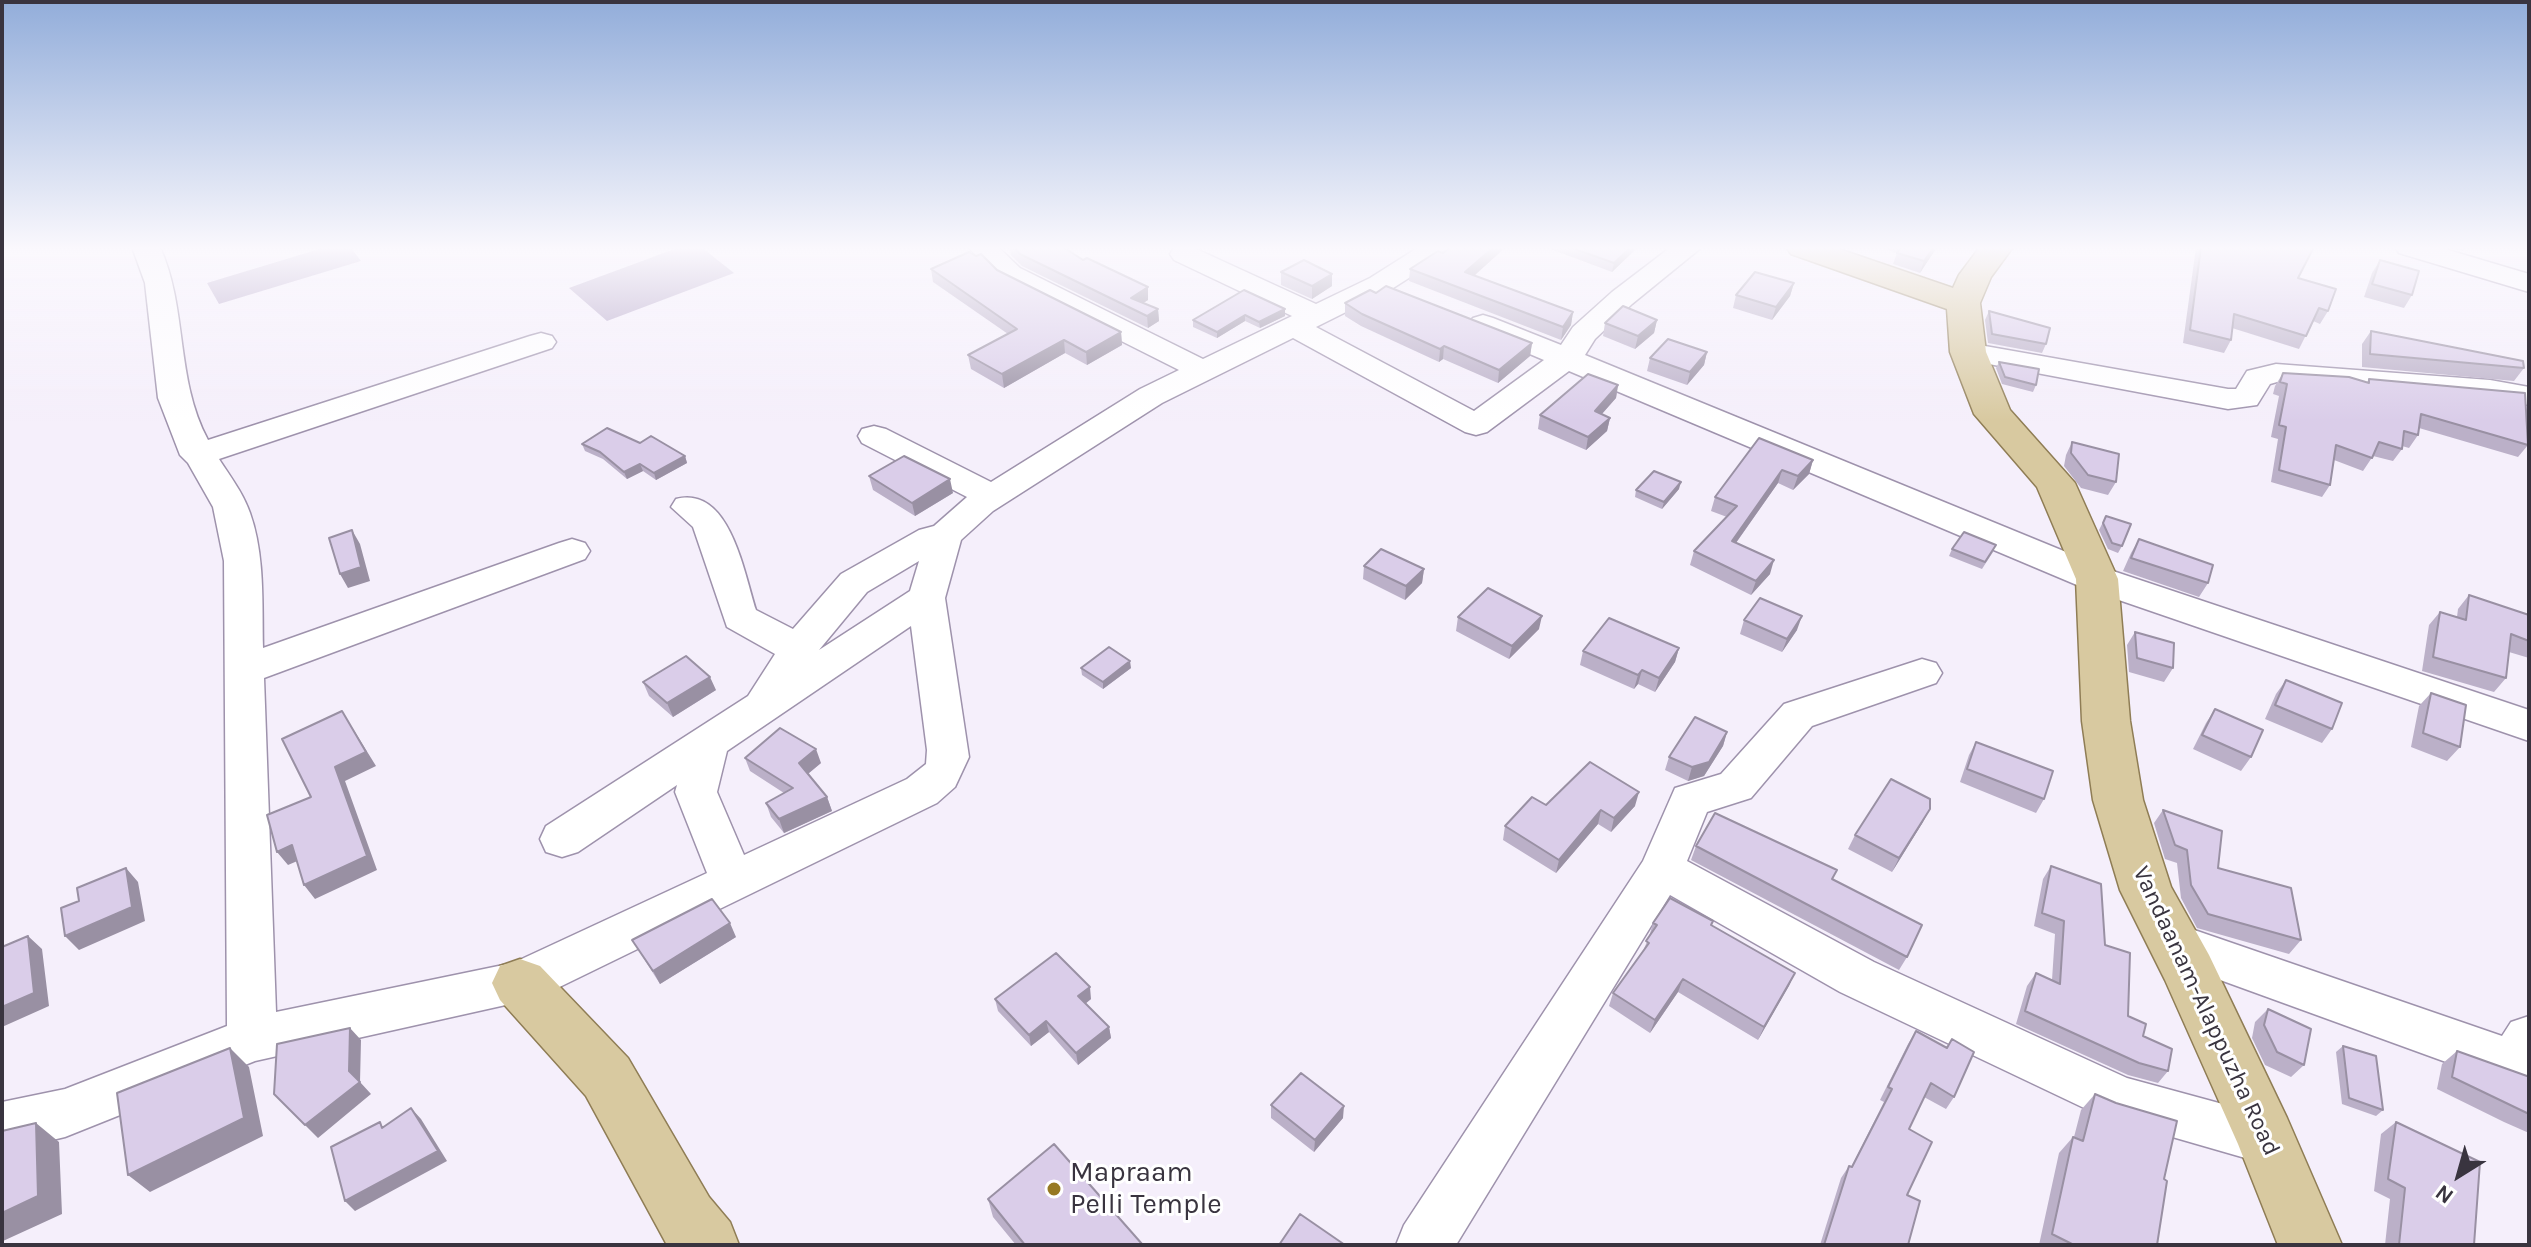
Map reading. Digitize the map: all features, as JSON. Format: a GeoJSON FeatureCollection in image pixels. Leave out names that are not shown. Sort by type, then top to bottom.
{"type":"FeatureCollection","features":[{"type":"Feature","properties":{"kind":"main road","name":"Vandaanam-Alappuzha Road"},"geometry":{"type":"LineString","coordinates":[[1963,305],[1968,352],[1993,414],[2055,483],[2097,579],[2106,721],[2118,800],[2146,890],[2266,1139],[2310,1245]]}},
{"type":"Feature","properties":{"kind":"main road"},"geometry":{"type":"LineString","coordinates":[[520,983],[607,1077],[687,1219],[707,1245]]}},
{"type":"Feature","properties":{"kind":"street"},"geometry":{"type":"LineString","coordinates":[[163,305],[174,398],[197,455],[231,509],[242,561],[252,1039]]}},
{"type":"Feature","properties":{"kind":"street"},"geometry":{"type":"LineString","coordinates":[[1072,305],[1202,370]]}},
{"type":"Feature","properties":{"kind":"street"},"geometry":{"type":"LineString","coordinates":[[1275,305],[1476,425],[1568,357],[1584,333],[1614,305]]}},
{"type":"Feature","properties":{"kind":"street"},"geometry":{"type":"LineString","coordinates":[[2,1127],[65,1113],[252,1039],[520,983],[922,791],[938,780],[948,767],[950,754],[945,741],[926,598],[944,538],[956,523],[992,496],[1151,396],[1305,322],[1352,305]]}},
{"type":"Feature","properties":{"kind":"street"},"geometry":{"type":"LineString","coordinates":[[1452,312],[1568,357],[2097,579],[2529,726]]}},
{"type":"Feature","properties":{"kind":"street"},"geometry":{"type":"LineString","coordinates":[[197,455],[541,342]]}},
{"type":"Feature","properties":{"kind":"street"},"geometry":{"type":"LineString","coordinates":[[1968,352],[2228,399],[2246,398],[2258,378],[2276,373],[2490,389],[2529,396]]}},
{"type":"Feature","properties":{"kind":"street"},"geometry":{"type":"LineString","coordinates":[[874,436],[992,496]]}},
{"type":"Feature","properties":{"kind":"street"},"geometry":{"type":"LineString","coordinates":[[688,507],[709,522],[740,618],[798,649]]}},
{"type":"Feature","properties":{"kind":"street"},"geometry":{"type":"LineString","coordinates":[[762,707],[798,649],[854,583],[932,538],[944,538]]}},
{"type":"Feature","properties":{"kind":"street"},"geometry":{"type":"LineString","coordinates":[[244,670],[572,551]]}},
{"type":"Feature","properties":{"kind":"street"},"geometry":{"type":"LineString","coordinates":[[562,839],[926,598]]}},
{"type":"Feature","properties":{"kind":"street"},"geometry":{"type":"LineString","coordinates":[[1424,1245],[1662,869],[1690,800],[1736,786],[1798,715],[1922,673]]}},
{"type":"Feature","properties":{"kind":"street"},"geometry":{"type":"LineString","coordinates":[[708,742],[696,792],[733,881]]}},
{"type":"Feature","properties":{"kind":"street"},"geometry":{"type":"LineString","coordinates":[[1662,869],[1857,977],[2121,1100],[2266,1139]]}},
{"type":"Feature","properties":{"kind":"street"},"geometry":{"type":"LineString","coordinates":[[2174,943],[2512,1063],[2529,1038]]}},
{"type":"Feature","properties":{"kind":"shaded area"},"geometry":{"type":"Polygon","coordinates":[[[589,305],[649,305],[607,321],[589,305]]]}},
{"type":"Feature","properties":{"kind":"building"},"geometry":{"type":"Polygon","coordinates":[[[983,305],[1067,305],[1121,332],[1086,352],[1064,340],[1002,374],[968,355],[1017,329],[983,305]]]}},
{"type":"Feature","properties":{"kind":"building"},"geometry":{"type":"Polygon","coordinates":[[[1125,305],[1149,305],[1158,309],[1147,316],[1125,305]]]}},
{"type":"Feature","properties":{"kind":"building"},"geometry":{"type":"Polygon","coordinates":[[[1218,305],[1277,305],[1285,309],[1259,322],[1245,315],[1217,332],[1193,320],[1218,305]]]}},
{"type":"Feature","properties":{"kind":"building"},"geometry":{"type":"Polygon","coordinates":[[[1348,305],[1435,305],[1532,343],[1499,370],[1444,346],[1440,349],[1348,305]]]}},
{"type":"Feature","properties":{"kind":"building"},"geometry":{"type":"Polygon","coordinates":[[[1505,305],[1555,305],[1573,312],[1563,327],[1505,305]]]}},
{"type":"Feature","properties":{"kind":"building"},"geometry":{"type":"Polygon","coordinates":[[[2193,305],[2330,305],[2328,311],[2319,308],[2306,336],[2234,314],[2231,340],[2190,330],[2193,305]]]}},
{"type":"Feature","properties":{"kind":"building"},"geometry":{"type":"Polygon","coordinates":[[[1623,306],[1657,320],[1638,336],[1605,323],[1623,306]]]}},
{"type":"Feature","properties":{"kind":"building"},"geometry":{"type":"Polygon","coordinates":[[[1989,311],[2050,328],[2046,344],[1992,334],[1989,311]]]}},
{"type":"Feature","properties":{"kind":"building"},"geometry":{"type":"Polygon","coordinates":[[[2371,331],[2523,361],[2524,368],[2370,354],[2371,331]]]}},
{"type":"Feature","properties":{"kind":"building"},"geometry":{"type":"Polygon","coordinates":[[[1668,339],[1707,352],[1690,372],[1650,358],[1668,339]]]}},
{"type":"Feature","properties":{"kind":"building"},"geometry":{"type":"Polygon","coordinates":[[[1999,362],[2039,369],[2036,385],[2005,377],[1999,362]]]}},
{"type":"Feature","properties":{"kind":"building"},"geometry":{"type":"Polygon","coordinates":[[[2283,373],[2349,377],[2369,383],[2369,379],[2525,393],[2528,445],[2421,414],[2418,435],[2404,431],[2402,449],[2379,442],[2372,458],[2336,445],[2330,485],[2279,470],[2286,427],[2279,425],[2287,384],[2280,382],[2283,373]]]}},
{"type":"Feature","properties":{"kind":"building"},"geometry":{"type":"Polygon","coordinates":[[[1588,374],[1618,385],[1595,411],[1610,418],[1588,437],[1540,415],[1588,374]]]}},
{"type":"Feature","properties":{"kind":"building"},"geometry":{"type":"Polygon","coordinates":[[[607,428],[640,443],[651,436],[685,456],[654,473],[640,464],[624,472],[600,452],[582,444],[607,428]]]}},
{"type":"Feature","properties":{"kind":"building"},"geometry":{"type":"Polygon","coordinates":[[[1759,438],[1813,460],[1798,476],[1782,470],[1732,541],[1774,560],[1756,581],[1694,551],[1737,506],[1715,497],[1759,438]]]}},
{"type":"Feature","properties":{"kind":"building"},"geometry":{"type":"Polygon","coordinates":[[[2072,442],[2119,454],[2116,482],[2088,475],[2071,453],[2072,442]]]}},
{"type":"Feature","properties":{"kind":"building"},"geometry":{"type":"Polygon","coordinates":[[[904,456],[950,479],[912,503],[869,476],[904,456]]]}},
{"type":"Feature","properties":{"kind":"building"},"geometry":{"type":"Polygon","coordinates":[[[1654,471],[1681,482],[1664,502],[1636,490],[1654,471]]]}},
{"type":"Feature","properties":{"kind":"building"},"geometry":{"type":"Polygon","coordinates":[[[2106,516],[2131,524],[2122,546],[2112,543],[2103,523],[2106,516]]]}},
{"type":"Feature","properties":{"kind":"building"},"geometry":{"type":"Polygon","coordinates":[[[352,530],[361,567],[340,574],[329,538],[352,530]]]}},
{"type":"Feature","properties":{"kind":"building"},"geometry":{"type":"Polygon","coordinates":[[[1964,532],[1996,545],[1985,562],[1952,549],[1964,532]]]}},
{"type":"Feature","properties":{"kind":"building"},"geometry":{"type":"Polygon","coordinates":[[[2139,539],[2213,565],[2208,583],[2131,558],[2139,539]]]}},
{"type":"Feature","properties":{"kind":"building"},"geometry":{"type":"Polygon","coordinates":[[[1381,549],[1424,569],[1406,586],[1364,566],[1381,549]]]}},
{"type":"Feature","properties":{"kind":"building"},"geometry":{"type":"Polygon","coordinates":[[[1488,588],[1542,616],[1512,646],[1458,617],[1488,588]]]}},
{"type":"Feature","properties":{"kind":"building"},"geometry":{"type":"Polygon","coordinates":[[[2469,595],[2529,615],[2529,641],[2511,634],[2506,678],[2433,657],[2440,612],[2466,620],[2469,595]]]}},
{"type":"Feature","properties":{"kind":"building"},"geometry":{"type":"Polygon","coordinates":[[[1760,598],[1802,616],[1787,639],[1744,620],[1760,598]]]}},
{"type":"Feature","properties":{"kind":"building"},"geometry":{"type":"Polygon","coordinates":[[[1609,618],[1679,648],[1659,678],[1642,670],[1638,675],[1583,651],[1609,618]]]}},
{"type":"Feature","properties":{"kind":"building"},"geometry":{"type":"Polygon","coordinates":[[[2135,632],[2174,643],[2173,668],[2137,658],[2135,632]]]}},
{"type":"Feature","properties":{"kind":"building"},"geometry":{"type":"Polygon","coordinates":[[[1109,647],[1130,661],[1103,682],[1081,668],[1109,647]]]}},
{"type":"Feature","properties":{"kind":"building"},"geometry":{"type":"Polygon","coordinates":[[[686,656],[710,677],[667,703],[643,682],[686,656]]]}},
{"type":"Feature","properties":{"kind":"building"},"geometry":{"type":"Polygon","coordinates":[[[2286,680],[2342,703],[2332,729],[2275,705],[2286,680]]]}},
{"type":"Feature","properties":{"kind":"building"},"geometry":{"type":"Polygon","coordinates":[[[2431,693],[2466,705],[2460,747],[2423,733],[2431,693]]]}},
{"type":"Feature","properties":{"kind":"building"},"geometry":{"type":"Polygon","coordinates":[[[2215,709],[2263,730],[2251,757],[2202,735],[2215,709]]]}},
{"type":"Feature","properties":{"kind":"building"},"geometry":{"type":"Polygon","coordinates":[[[342,711],[366,752],[335,767],[367,856],[304,885],[292,845],[277,852],[267,815],[311,797],[282,739],[342,711]]]}},
{"type":"Feature","properties":{"kind":"building"},"geometry":{"type":"Polygon","coordinates":[[[1695,717],[1727,732],[1709,762],[1692,767],[1669,757],[1695,717]]]}},
{"type":"Feature","properties":{"kind":"building"},"geometry":{"type":"Polygon","coordinates":[[[780,728],[816,749],[799,763],[827,797],[779,819],[766,803],[793,788],[745,758],[780,728]]]}},
{"type":"Feature","properties":{"kind":"building"},"geometry":{"type":"Polygon","coordinates":[[[1976,742],[2053,771],[2044,799],[1967,769],[1976,742]]]}},
{"type":"Feature","properties":{"kind":"building"},"geometry":{"type":"Polygon","coordinates":[[[1590,762],[1639,792],[1614,818],[1601,810],[1559,860],[1505,826],[1532,797],[1546,805],[1590,762]]]}},
{"type":"Feature","properties":{"kind":"building"},"geometry":{"type":"Polygon","coordinates":[[[1891,779],[1930,799],[1930,809],[1899,858],[1855,835],[1891,779]]]}},
{"type":"Feature","properties":{"kind":"building"},"geometry":{"type":"Polygon","coordinates":[[[2163,810],[2222,831],[2218,868],[2291,888],[2301,940],[2208,914],[2191,885],[2187,850],[2175,845],[2163,810]]]}},
{"type":"Feature","properties":{"kind":"building"},"geometry":{"type":"Polygon","coordinates":[[[1715,813],[1837,870],[1832,879],[1922,925],[1907,957],[1696,846],[1715,813]]]}},
{"type":"Feature","properties":{"kind":"building"},"geometry":{"type":"Polygon","coordinates":[[[2051,866],[2101,884],[2105,945],[2130,953],[2128,1016],[2146,1024],[2143,1036],[2172,1049],[2168,1071],[2139,1063],[2025,1011],[2036,973],[2060,984],[2064,921],[2042,913],[2051,866]]]}},
{"type":"Feature","properties":{"kind":"building"},"geometry":{"type":"Polygon","coordinates":[[[126,868],[132,907],[65,936],[61,908],[79,901],[77,888],[126,868]]]}},
{"type":"Feature","properties":{"kind":"building"},"geometry":{"type":"Polygon","coordinates":[[[1670,898],[1713,921],[1711,925],[1795,973],[1764,1027],[1683,979],[1655,1020],[1613,993],[1649,943],[1646,941],[1657,925],[1653,923],[1670,898]]]}},
{"type":"Feature","properties":{"kind":"building"},"geometry":{"type":"Polygon","coordinates":[[[712,899],[730,923],[653,971],[632,940],[712,899]]]}},
{"type":"Feature","properties":{"kind":"building"},"geometry":{"type":"Polygon","coordinates":[[[28,936],[34,993],[2,1007],[2,947],[28,936]]]}},
{"type":"Feature","properties":{"kind":"building"},"geometry":{"type":"Polygon","coordinates":[[[1056,953],[1090,987],[1078,996],[1109,1027],[1076,1053],[1046,1021],[1029,1035],[995,999],[1056,953]]]}},
{"type":"Feature","properties":{"kind":"building"},"geometry":{"type":"Polygon","coordinates":[[[2268,1009],[2311,1029],[2304,1065],[2277,1052],[2264,1025],[2268,1009]]]}},
{"type":"Feature","properties":{"kind":"building"},"geometry":{"type":"Polygon","coordinates":[[[350,1028],[349,1071],[360,1082],[305,1125],[274,1094],[277,1044],[350,1028]]]}},
{"type":"Feature","properties":{"kind":"building"},"geometry":{"type":"Polygon","coordinates":[[[1916,1031],[1947,1048],[1952,1039],[1974,1052],[1954,1097],[1931,1083],[1909,1129],[1932,1142],[1907,1195],[1920,1201],[1908,1245],[1824,1245],[1849,1166],[1852,1167],[1892,1089],[1888,1087],[1916,1031]]]}},
{"type":"Feature","properties":{"kind":"building"},"geometry":{"type":"Polygon","coordinates":[[[2343,1046],[2376,1056],[2383,1110],[2349,1098],[2343,1046]]]}},
{"type":"Feature","properties":{"kind":"building"},"geometry":{"type":"Polygon","coordinates":[[[230,1048],[244,1118],[128,1175],[117,1093],[230,1048]]]}},
{"type":"Feature","properties":{"kind":"building"},"geometry":{"type":"Polygon","coordinates":[[[2457,1051],[2529,1076],[2529,1114],[2452,1077],[2457,1051]]]}},
{"type":"Feature","properties":{"kind":"building"},"geometry":{"type":"Polygon","coordinates":[[[1301,1073],[1344,1106],[1315,1140],[1271,1105],[1301,1073]]]}},
{"type":"Feature","properties":{"kind":"building"},"geometry":{"type":"Polygon","coordinates":[[[2095,1094],[2177,1121],[2164,1179],[2167,1181],[2157,1245],[2074,1245],[2052,1234],[2073,1137],[2083,1141],[2095,1094]]]}},
{"type":"Feature","properties":{"kind":"building"},"geometry":{"type":"Polygon","coordinates":[[[411,1108],[438,1151],[345,1201],[331,1147],[380,1122],[382,1128],[411,1108]]]}},
{"type":"Feature","properties":{"kind":"building"},"geometry":{"type":"Polygon","coordinates":[[[2396,1122],[2480,1162],[2474,1245],[2399,1245],[2405,1188],[2388,1179],[2396,1122]]]}},
{"type":"Feature","properties":{"kind":"building"},"geometry":{"type":"Polygon","coordinates":[[[36,1123],[38,1196],[2,1213],[2,1131],[36,1123]]]}},
{"type":"Feature","properties":{"kind":"building","name":"Mapraam Pelli Temple"},"geometry":{"type":"Polygon","coordinates":[[[1054,1144],[1141,1245],[1025,1245],[988,1199],[1054,1144]]]}},
{"type":"Feature","properties":{"kind":"building"},"geometry":{"type":"Polygon","coordinates":[[[1300,1214],[1345,1245],[1279,1245],[1300,1214]]]}},
{"type":"Feature","properties":{"kind":"place","name":"Mapraam Pelli Temple"},"geometry":{"type":"Point","coordinates":[1054,1189]}}]}
